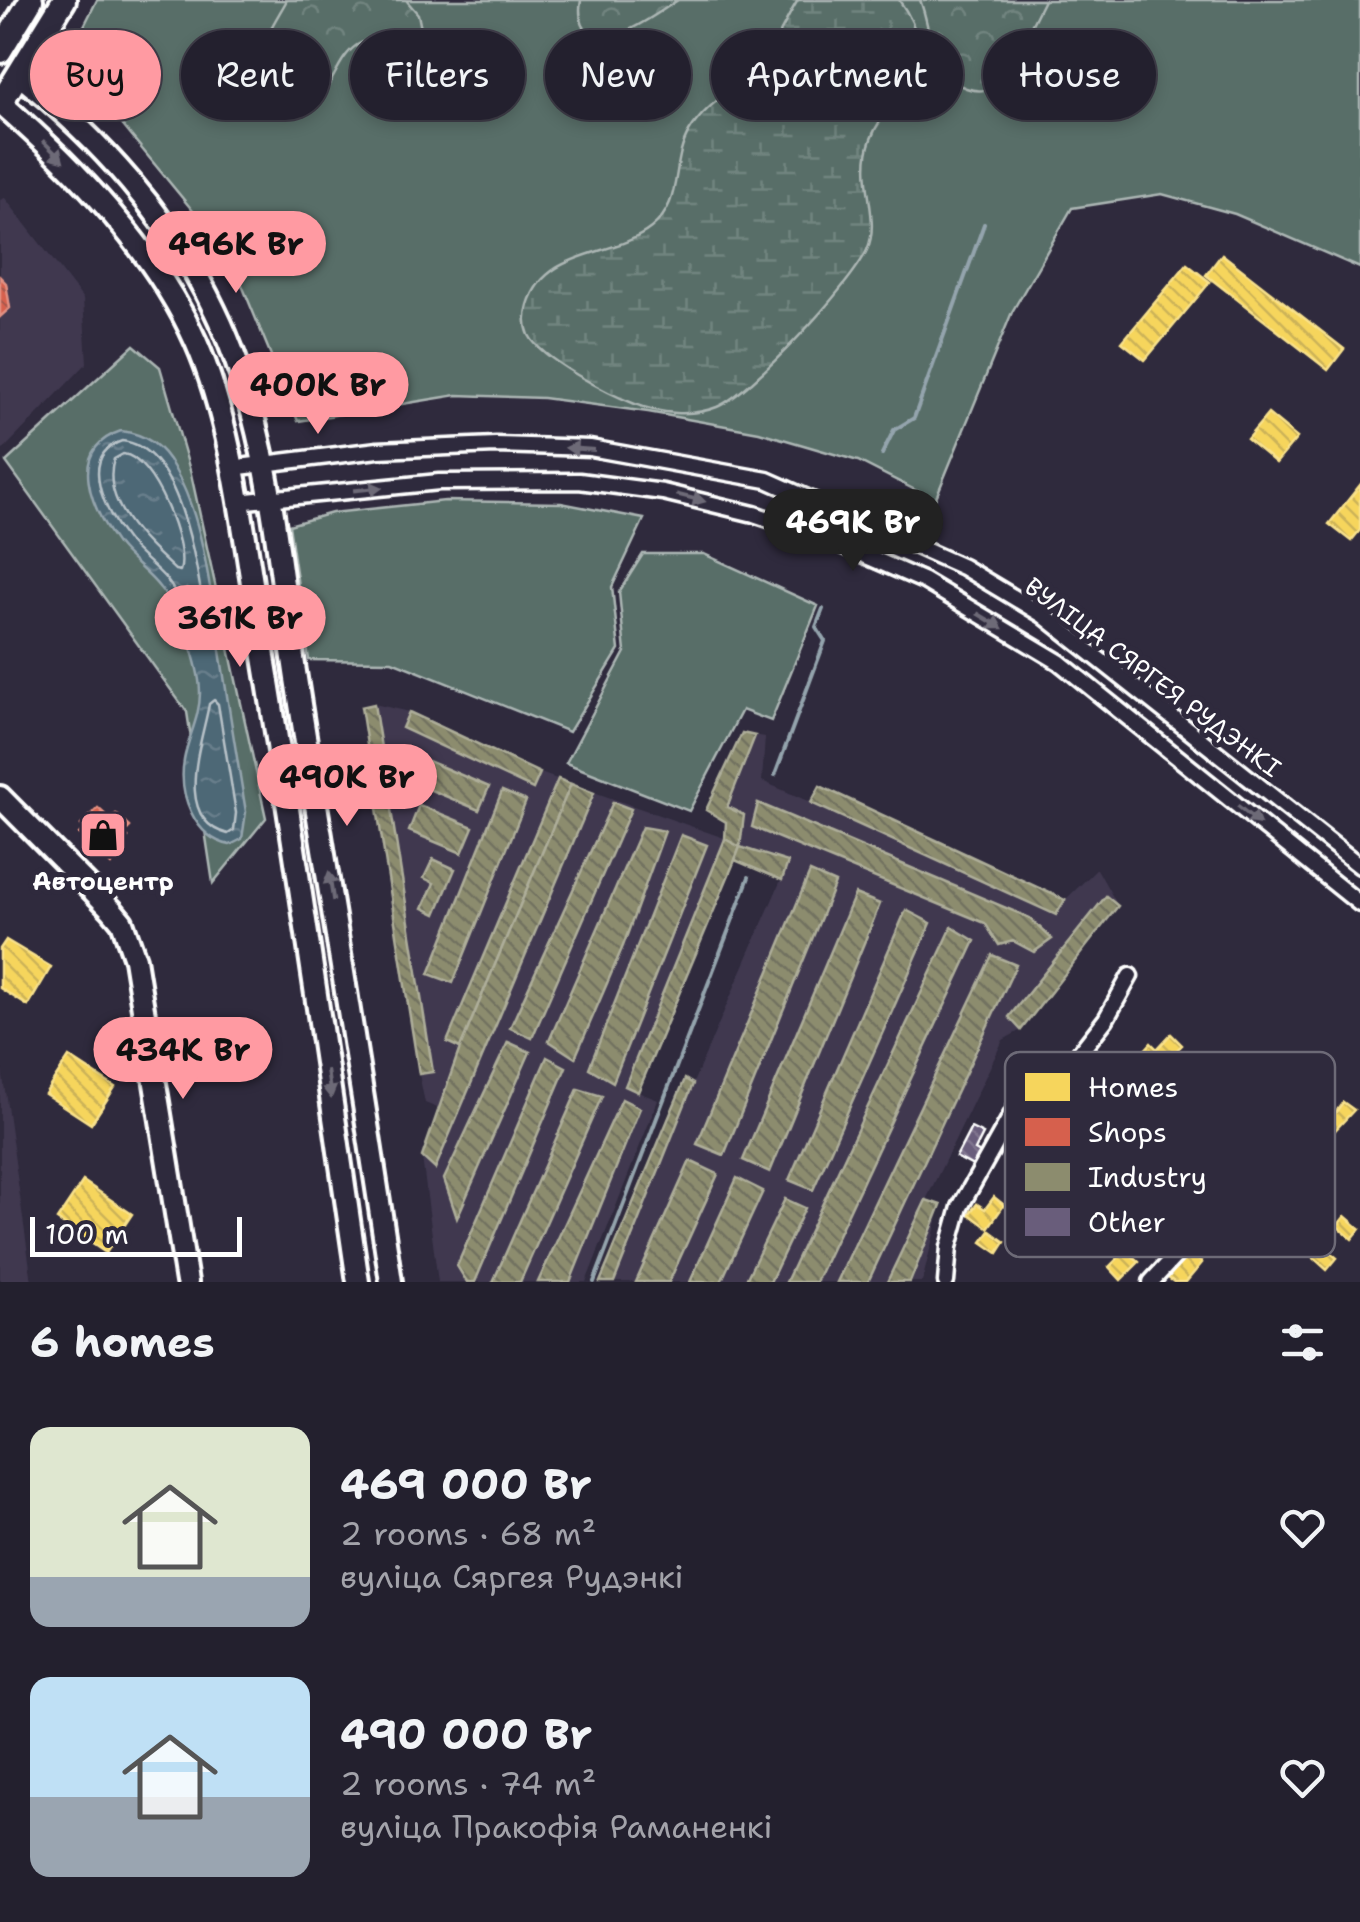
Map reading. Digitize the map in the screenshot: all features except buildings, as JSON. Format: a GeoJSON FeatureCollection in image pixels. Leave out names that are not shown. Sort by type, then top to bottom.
{"type":"FeatureCollection","features":[{"type":"Feature","properties":{"kind":"main road"},"geometry":{"type":"LineString","coordinates":[[0,51],[31,0]]}},
{"type":"Feature","properties":{"kind":"main road"},"geometry":{"type":"LineString","coordinates":[[0,103],[10,69],[64,0]]}},
{"type":"Feature","properties":{"kind":"street"},"geometry":{"type":"LineString","coordinates":[[10,69],[80,128],[119,168],[176,240],[216,310],[256,418],[391,1282]]}},
{"type":"Feature","properties":{"kind":"street"},"geometry":{"type":"LineString","coordinates":[[0,103],[69,168],[137,247],[196,342],[216,402],[238,502],[358,1282]]}},
{"type":"Feature","properties":{"kind":"street","name":"ВУЛІЦА СЯРГЕЯ РУДЭНКІ"},"geometry":{"type":"LineString","coordinates":[[231,468],[378,450],[496,445],[590,448],[767,480],[963,567],[1043,615],[1360,866]]}},
{"type":"Feature","properties":{"kind":"street","name":"ВУЛІЦА СЯРГЕЯ РУДЭНКІ"},"geometry":{"type":"LineString","coordinates":[[238,502],[439,482],[578,481],[663,492],[754,514],[825,538],[924,581],[1058,662],[1360,904]]}},
{"type":"Feature","properties":{"kind":"street"},"geometry":{"type":"LineString","coordinates":[[0,797],[112,910],[128,936],[135,959],[187,1282]]}},
{"type":"Feature","properties":{"kind":"street"},"geometry":{"type":"LineString","coordinates":[[314,988],[320,974],[328,970],[342,974],[347,982]]}},
{"type":"Feature","properties":{"kind":"street"},"geometry":{"type":"LineString","coordinates":[[1080,1052],[1106,1019],[1130,976]]}},
{"type":"Feature","properties":{"kind":"street"},"geometry":{"type":"LineString","coordinates":[[946,1282],[960,1208],[1005,1127]]}},
{"type":"Feature","properties":{"kind":"street"},"geometry":{"type":"LineString","coordinates":[[1151,1282],[1174,1257]]}},
{"type":"Feature","properties":{"kind":"shaded area"},"geometry":{"type":"Polygon","coordinates":[[[5,198],[83,299],[87,363],[0,453],[0,200],[5,198]]]}},
{"type":"Feature","properties":{"kind":"shaded area"},"geometry":{"type":"Polygon","coordinates":[[[374,704],[409,712],[540,773],[724,838],[726,822],[706,810],[742,733],[765,737],[762,781],[810,802],[820,786],[1065,900],[1097,869],[1118,906],[1021,1030],[1003,1040],[926,1200],[941,1205],[922,1282],[600,1282],[685,1079],[693,1083],[781,880],[736,860],[638,1092],[658,1100],[586,1282],[438,1282],[422,1157],[440,1109],[425,1103],[419,1074],[361,707],[374,704]]]}},
{"type":"Feature","properties":{"kind":"shaded area"},"geometry":{"type":"Polygon","coordinates":[[[0,1056],[32,1282],[0,1282],[0,1056]]]}},
{"type":"Feature","properties":{"kind":"green space"},"geometry":{"type":"Polygon","coordinates":[[[97,0],[1360,0],[1360,268],[1235,214],[1162,194],[1072,208],[1012,312],[935,500],[858,461],[759,432],[543,398],[457,395],[298,421],[230,256],[118,120],[161,120],[161,30],[82,30],[97,0]]]}},
{"type":"Feature","properties":{"kind":"green space"},"geometry":{"type":"Polygon","coordinates":[[[287,0],[406,0],[418,14],[421,29],[350,30],[350,51],[330,83],[330,30],[271,30],[287,0]]]}},
{"type":"Feature","properties":{"kind":"green space"},"geometry":{"type":"Polygon","coordinates":[[[581,0],[678,0],[629,30],[586,30],[580,16],[581,0]]]}},
{"type":"Feature","properties":{"kind":"green space"},"geometry":{"type":"Polygon","coordinates":[[[798,0],[899,0],[915,30],[781,30],[798,0]]]}},
{"type":"Feature","properties":{"kind":"green space"},"geometry":{"type":"Polygon","coordinates":[[[920,0],[1044,0],[1029,30],[983,30],[983,90],[963,86],[963,30],[928,30],[920,0]]]}},
{"type":"Feature","properties":{"kind":"green space"},"geometry":{"type":"Polygon","coordinates":[[[711,106],[711,120],[881,120],[867,154],[871,237],[858,266],[842,287],[752,382],[717,407],[687,413],[665,412],[635,404],[577,375],[536,344],[529,335],[526,317],[537,287],[549,273],[564,263],[636,238],[661,218],[673,195],[683,144],[695,122],[711,106]]]}},
{"type":"Feature","properties":{"kind":"green space"},"geometry":{"type":"Polygon","coordinates":[[[134,345],[160,367],[191,474],[266,818],[213,883],[187,712],[6,462],[134,345]]]}},
{"type":"Feature","properties":{"kind":"green space"},"geometry":{"type":"Polygon","coordinates":[[[445,501],[561,503],[644,519],[612,587],[619,650],[569,732],[392,661],[309,660],[289,525],[332,513],[445,501]]]}},
{"type":"Feature","properties":{"kind":"green space"},"geometry":{"type":"Polygon","coordinates":[[[643,554],[704,554],[818,606],[771,721],[742,710],[689,811],[566,763],[625,652],[619,592],[643,554]]]}},
{"type":"Feature","properties":{"kind":"water"},"geometry":{"type":"Polygon","coordinates":[[[121,431],[146,438],[164,453],[184,487],[198,527],[246,812],[242,839],[230,845],[207,834],[186,800],[184,760],[200,693],[187,634],[164,594],[117,544],[93,498],[89,466],[93,452],[121,431]]]}},
{"type":"Feature","properties":{"kind":"waterway"},"geometry":{"type":"LineString","coordinates":[[882,454],[894,430],[914,418],[984,224]]}},
{"type":"Feature","properties":{"kind":"waterway"},"geometry":{"type":"LineString","coordinates":[[775,775],[825,641],[816,627],[823,609]]}},
{"type":"Feature","properties":{"kind":"waterway"},"geometry":{"type":"LineString","coordinates":[[594,1282],[749,877]]}},
{"type":"Feature","properties":{"kind":"place","name":"Автоцентр"},"geometry":{"type":"Point","coordinates":[103,835]}}]}
